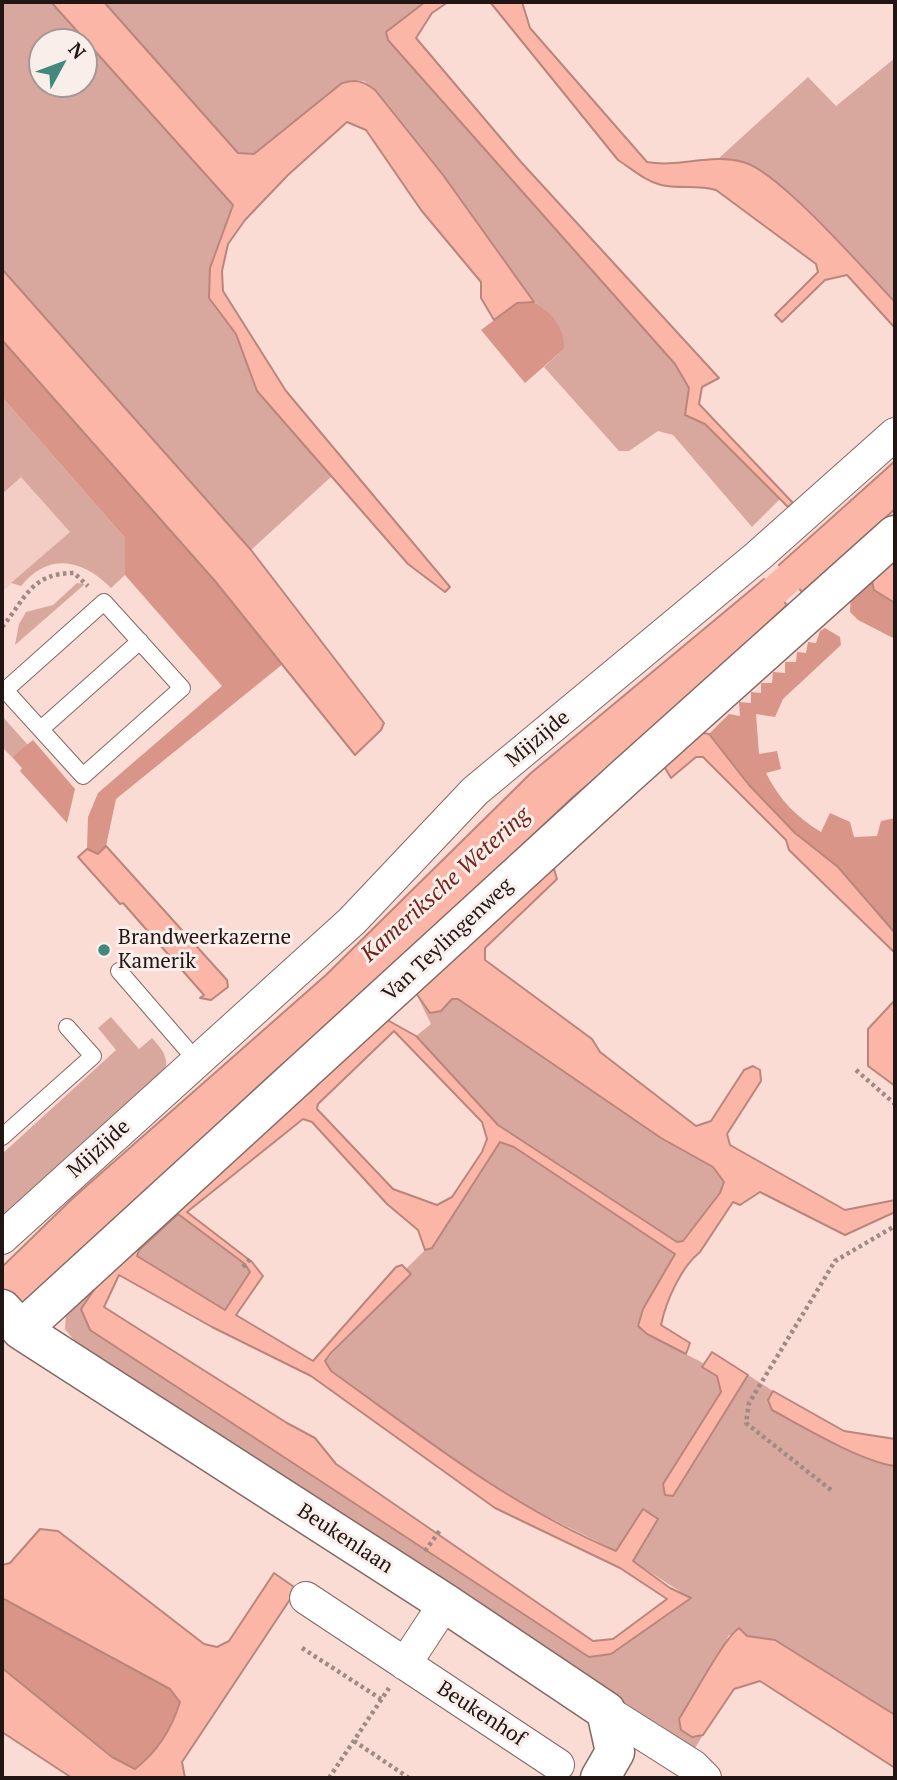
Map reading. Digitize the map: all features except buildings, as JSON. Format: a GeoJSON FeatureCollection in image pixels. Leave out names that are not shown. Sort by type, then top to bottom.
{"type":"FeatureCollection","features":[{"type":"Feature","properties":{"kind":"street","name":"Mijzijde"},"geometry":{"type":"LineString","coordinates":[[2,1238],[352,921],[475,791],[758,556],[895,435]]}},
{"type":"Feature","properties":{"kind":"street","name":"Van Teylingenweg"},"geometry":{"type":"LineString","coordinates":[[9,1327],[439,947],[895,535]]}},
{"type":"Feature","properties":{"kind":"street","name":"Beukenlaan"},"geometry":{"type":"LineString","coordinates":[[9,1327],[445,1603],[606,1711]]}},
{"type":"Feature","properties":{"kind":"street","name":"Beukenhof"},"geometry":{"type":"LineString","coordinates":[[306,1598],[558,1765]]}},
{"type":"Feature","properties":{"kind":"street"},"geometry":{"type":"LineString","coordinates":[[405,1664],[445,1603]]}},
{"type":"Feature","properties":{"kind":"street"},"geometry":{"type":"LineString","coordinates":[[600,1778],[615,1752],[606,1711]]}},
{"type":"Feature","properties":{"kind":"street"},"geometry":{"type":"LineString","coordinates":[[606,1711],[694,1766],[705,1778]]}},
{"type":"Feature","properties":{"kind":"lane"},"geometry":{"type":"LineString","coordinates":[[104,602],[140,641],[181,688],[83,776],[4,691],[104,602]]}},
{"type":"Feature","properties":{"kind":"lane"},"geometry":{"type":"LineString","coordinates":[[41,729],[140,641]]}},
{"type":"Feature","properties":{"kind":"lane"},"geometry":{"type":"LineString","coordinates":[[119,971],[196,1060]]}},
{"type":"Feature","properties":{"kind":"lane"},"geometry":{"type":"LineString","coordinates":[[2,1137],[93,1056],[67,1027]]}},
{"type":"Feature","properties":{"kind":"path"},"geometry":{"type":"LineString","coordinates":[[2,627],[21,597],[40,582],[61,573],[74,573],[104,602]]}},
{"type":"Feature","properties":{"kind":"path"},"geometry":{"type":"LineString","coordinates":[[856,1070],[895,1104]]}},
{"type":"Feature","properties":{"kind":"path"},"geometry":{"type":"LineString","coordinates":[[831,1490],[746,1423],[749,1403],[835,1261],[895,1226]]}},
{"type":"Feature","properties":{"kind":"path"},"geometry":{"type":"LineString","coordinates":[[243,1267],[251,1258]]}},
{"type":"Feature","properties":{"kind":"path"},"geometry":{"type":"LineString","coordinates":[[424,1552],[441,1529]]}},
{"type":"Feature","properties":{"kind":"path"},"geometry":{"type":"LineString","coordinates":[[302,1648],[382,1699]]}},
{"type":"Feature","properties":{"kind":"path"},"geometry":{"type":"LineString","coordinates":[[330,1778],[405,1664]]}},
{"type":"Feature","properties":{"kind":"path"},"geometry":{"type":"LineString","coordinates":[[354,1741],[410,1778]]}},
{"type":"Feature","properties":{"kind":"shaded area"},"geometry":{"type":"Polygon","coordinates":[[[2,2],[51,2],[74,28],[28,28],[28,98],[98,98],[98,54],[233,205],[210,268],[209,298],[236,334],[257,391],[332,476],[251,550],[2,269],[2,2]]]}},
{"type":"Feature","properties":{"kind":"shaded area"},"geometry":{"type":"Polygon","coordinates":[[[104,2],[425,2],[386,32],[388,40],[675,364],[689,388],[685,415],[705,424],[780,499],[752,527],[673,435],[658,431],[629,451],[619,451],[544,367],[564,349],[545,309],[534,302],[443,175],[375,90],[364,81],[342,83],[254,154],[238,153],[104,2]]]}},
{"type":"Feature","properties":{"kind":"shaded area"},"geometry":{"type":"Polygon","coordinates":[[[895,58],[895,303],[794,196],[753,165],[718,159],[808,77],[836,106],[895,58]]]}},
{"type":"Feature","properties":{"kind":"shaded area"},"geometry":{"type":"Polygon","coordinates":[[[527,300],[554,318],[562,333],[564,349],[525,383],[481,330],[517,303],[527,300]]]}},
{"type":"Feature","properties":{"kind":"shaded area"},"geometry":{"type":"Polygon","coordinates":[[[2,340],[284,663],[116,799],[106,846],[98,854],[87,849],[88,817],[98,793],[222,686],[125,575],[125,538],[2,397],[2,340]]]}},
{"type":"Feature","properties":{"kind":"shaded area"},"geometry":{"type":"Polygon","coordinates":[[[2,397],[70,532],[2,592],[2,397]]]}},
{"type":"Feature","properties":{"kind":"shaded area"},"geometry":{"type":"Polygon","coordinates":[[[2,397],[125,538],[125,575],[111,588],[89,571],[66,563],[43,568],[21,586],[11,583],[70,532],[21,477],[2,494],[2,397]]]}},
{"type":"Feature","properties":{"kind":"shaded area"},"geometry":{"type":"Polygon","coordinates":[[[871,576],[874,590],[895,603],[895,639],[858,620],[850,612],[851,593],[871,576]]]}},
{"type":"Feature","properties":{"kind":"shaded area"},"geometry":{"type":"Polygon","coordinates":[[[77,583],[85,584],[15,645],[19,624],[26,612],[53,605],[77,583]]]}},
{"type":"Feature","properties":{"kind":"shaded area"},"geometry":{"type":"Polygon","coordinates":[[[825,628],[840,637],[841,645],[783,699],[775,717],[756,714],[759,754],[777,751],[781,769],[766,773],[789,807],[821,832],[830,813],[850,822],[854,837],[877,836],[881,821],[895,818],[895,933],[838,867],[795,833],[749,785],[709,734],[729,714],[740,716],[739,702],[751,703],[751,692],[761,693],[761,683],[772,683],[773,672],[785,673],[785,662],[796,662],[797,652],[806,653],[808,642],[816,643],[820,631],[825,628]]]}},
{"type":"Feature","properties":{"kind":"shaded area"},"geometry":{"type":"Polygon","coordinates":[[[2,716],[28,745],[12,757],[2,747],[2,716]]]}},
{"type":"Feature","properties":{"kind":"shaded area"},"geometry":{"type":"Polygon","coordinates":[[[33,740],[75,789],[67,823],[20,771],[22,768],[12,757],[33,740]]]}},
{"type":"Feature","properties":{"kind":"shaded area"},"geometry":{"type":"Polygon","coordinates":[[[416,993],[441,1011],[452,998],[458,999],[661,1138],[713,1167],[725,1182],[720,1193],[682,1241],[677,1242],[498,1125],[416,1036],[431,1024],[416,993]]]}},
{"type":"Feature","properties":{"kind":"shaded area"},"geometry":{"type":"Polygon","coordinates":[[[111,1017],[139,1049],[152,1038],[165,1055],[165,1076],[2,1226],[2,1154],[116,1050],[98,1028],[111,1017]]]}},
{"type":"Feature","properties":{"kind":"shaded area"},"geometry":{"type":"Polygon","coordinates":[[[500,1142],[514,1147],[675,1254],[638,1326],[647,1334],[703,1363],[702,1367],[717,1376],[721,1392],[663,1484],[665,1495],[673,1496],[748,1375],[773,1391],[768,1400],[812,1430],[863,1457],[895,1466],[895,1715],[775,1640],[729,1635],[714,1666],[692,1737],[703,1735],[692,1753],[77,1344],[65,1329],[66,1313],[116,1250],[90,1330],[325,1483],[611,1654],[690,1598],[633,1561],[658,1519],[643,1509],[616,1551],[502,1494],[331,1371],[325,1361],[410,1274],[406,1269],[425,1250],[432,1248],[500,1142]]]}},
{"type":"Feature","properties":{"kind":"shaded area"},"geometry":{"type":"Polygon","coordinates":[[[178,1214],[245,1264],[250,1272],[225,1310],[137,1256],[139,1250],[178,1214]]]}},
{"type":"Feature","properties":{"kind":"shaded area"},"geometry":{"type":"Polygon","coordinates":[[[2,1598],[170,1689],[180,1702],[173,1721],[157,1747],[135,1769],[123,1765],[2,1668],[2,1598]]]}},
{"type":"Feature","properties":{"kind":"water"},"geometry":{"type":"Polygon","coordinates":[[[51,2],[104,2],[238,153],[254,154],[342,83],[356,81],[367,85],[375,90],[443,175],[534,302],[517,303],[494,320],[481,298],[481,282],[421,210],[366,130],[347,122],[288,175],[245,220],[228,244],[222,271],[223,291],[286,391],[450,587],[445,592],[408,564],[257,391],[236,334],[209,298],[210,268],[233,205],[98,54],[98,28],[74,28],[51,2]]]}},
{"type":"Feature","properties":{"kind":"water"},"geometry":{"type":"Polygon","coordinates":[[[425,2],[448,2],[432,13],[416,38],[521,162],[719,378],[702,387],[699,404],[793,503],[788,507],[705,424],[685,415],[689,388],[675,364],[388,40],[386,32],[425,2]]]}},
{"type":"Feature","properties":{"kind":"water"},"geometry":{"type":"Polygon","coordinates":[[[490,2],[522,2],[530,28],[647,162],[731,160],[759,169],[778,183],[895,302],[895,328],[847,275],[825,280],[782,322],[775,315],[818,272],[816,264],[716,190],[661,185],[644,178],[618,160],[490,2]]]}},
{"type":"Feature","properties":{"kind":"water"},"geometry":{"type":"Polygon","coordinates":[[[2,269],[251,550],[384,723],[381,730],[355,755],[215,581],[2,340],[2,269]]]}},
{"type":"Feature","properties":{"kind":"water"},"geometry":{"type":"Polygon","coordinates":[[[895,461],[895,509],[802,592],[779,565],[895,461]]]}},
{"type":"Feature","properties":{"kind":"water"},"geometry":{"type":"Polygon","coordinates":[[[895,550],[895,603],[874,590],[871,576],[895,550]]]}},
{"type":"Feature","properties":{"kind":"water"},"geometry":{"type":"Polygon","coordinates":[[[764,579],[787,605],[659,725],[573,797],[347,1011],[278,1068],[2,1326],[2,1267],[74,1197],[326,975],[531,773],[764,579]]]}},
{"type":"Feature","properties":{"kind":"water"},"geometry":{"type":"Polygon","coordinates":[[[697,732],[709,734],[749,785],[795,833],[838,867],[895,933],[895,953],[789,850],[786,840],[703,757],[696,757],[671,778],[662,763],[697,732]]]}},
{"type":"Feature","properties":{"kind":"water"},"geometry":{"type":"Polygon","coordinates":[[[106,846],[227,980],[228,987],[211,1000],[200,998],[204,995],[123,903],[120,904],[78,857],[87,849],[98,854],[106,846]]]}},
{"type":"Feature","properties":{"kind":"water"},"geometry":{"type":"Polygon","coordinates":[[[554,869],[557,879],[485,948],[485,960],[592,1039],[600,1052],[696,1126],[711,1121],[744,1070],[753,1066],[760,1070],[761,1081],[727,1134],[730,1145],[845,1210],[895,1200],[895,1212],[845,1235],[760,1192],[740,1205],[733,1202],[700,1252],[681,1275],[663,1316],[661,1325],[690,1343],[686,1354],[647,1334],[638,1326],[643,1309],[675,1254],[514,1147],[500,1142],[432,1248],[425,1250],[418,1230],[387,1204],[312,1122],[303,1119],[187,1212],[252,1262],[263,1276],[236,1315],[313,1361],[396,1267],[402,1265],[411,1274],[330,1354],[325,1361],[331,1371],[434,1446],[504,1492],[577,1533],[616,1551],[643,1509],[658,1519],[633,1561],[670,1588],[691,1598],[611,1654],[589,1657],[90,1330],[81,1309],[108,1269],[247,1141],[311,1091],[382,1017],[416,1036],[498,1125],[677,1242],[683,1241],[720,1193],[724,1182],[713,1167],[661,1138],[458,999],[452,999],[441,1011],[430,1013],[416,993],[536,877],[554,869]],[[394,1031],[318,1104],[317,1109],[393,1189],[437,1205],[452,1197],[482,1152],[487,1139],[482,1122],[394,1031]],[[178,1214],[139,1250],[137,1256],[225,1310],[250,1272],[245,1264],[178,1214]],[[119,1275],[104,1307],[315,1438],[336,1464],[593,1641],[613,1639],[667,1599],[620,1568],[495,1508],[311,1376],[212,1327],[119,1275]]]}},
{"type":"Feature","properties":{"kind":"water"},"geometry":{"type":"Polygon","coordinates":[[[895,1000],[895,1086],[868,1066],[868,1029],[895,1000]]]}},
{"type":"Feature","properties":{"kind":"water"},"geometry":{"type":"Polygon","coordinates":[[[712,1352],[748,1375],[673,1496],[665,1495],[663,1484],[721,1392],[717,1376],[702,1367],[712,1352]]]}},
{"type":"Feature","properties":{"kind":"water"},"geometry":{"type":"Polygon","coordinates":[[[773,1391],[844,1431],[895,1439],[895,1466],[850,1451],[772,1410],[768,1400],[773,1391]]]}},
{"type":"Feature","properties":{"kind":"water"},"geometry":{"type":"Polygon","coordinates":[[[40,1529],[58,1531],[204,1644],[217,1647],[229,1641],[274,1573],[297,1589],[182,1762],[185,1778],[72,1778],[2,1732],[2,1668],[112,1757],[135,1769],[163,1739],[180,1702],[170,1689],[2,1598],[2,1565],[10,1563],[40,1529]]]}},
{"type":"Feature","properties":{"kind":"water"},"geometry":{"type":"Polygon","coordinates":[[[739,1628],[747,1636],[775,1640],[895,1715],[895,1768],[760,1681],[734,1689],[703,1735],[692,1737],[681,1730],[679,1719],[717,1656],[739,1628]]]}},
{"type":"Feature","properties":{"kind":"waterway","name":"Kameriksche Wetering"},"geometry":{"type":"LineString","coordinates":[[744,618],[819,551]]}},
{"type":"Feature","properties":{"kind":"place","name":"Brandweerkazerne Kamerik"},"geometry":{"type":"Point","coordinates":[104,950]}}]}
